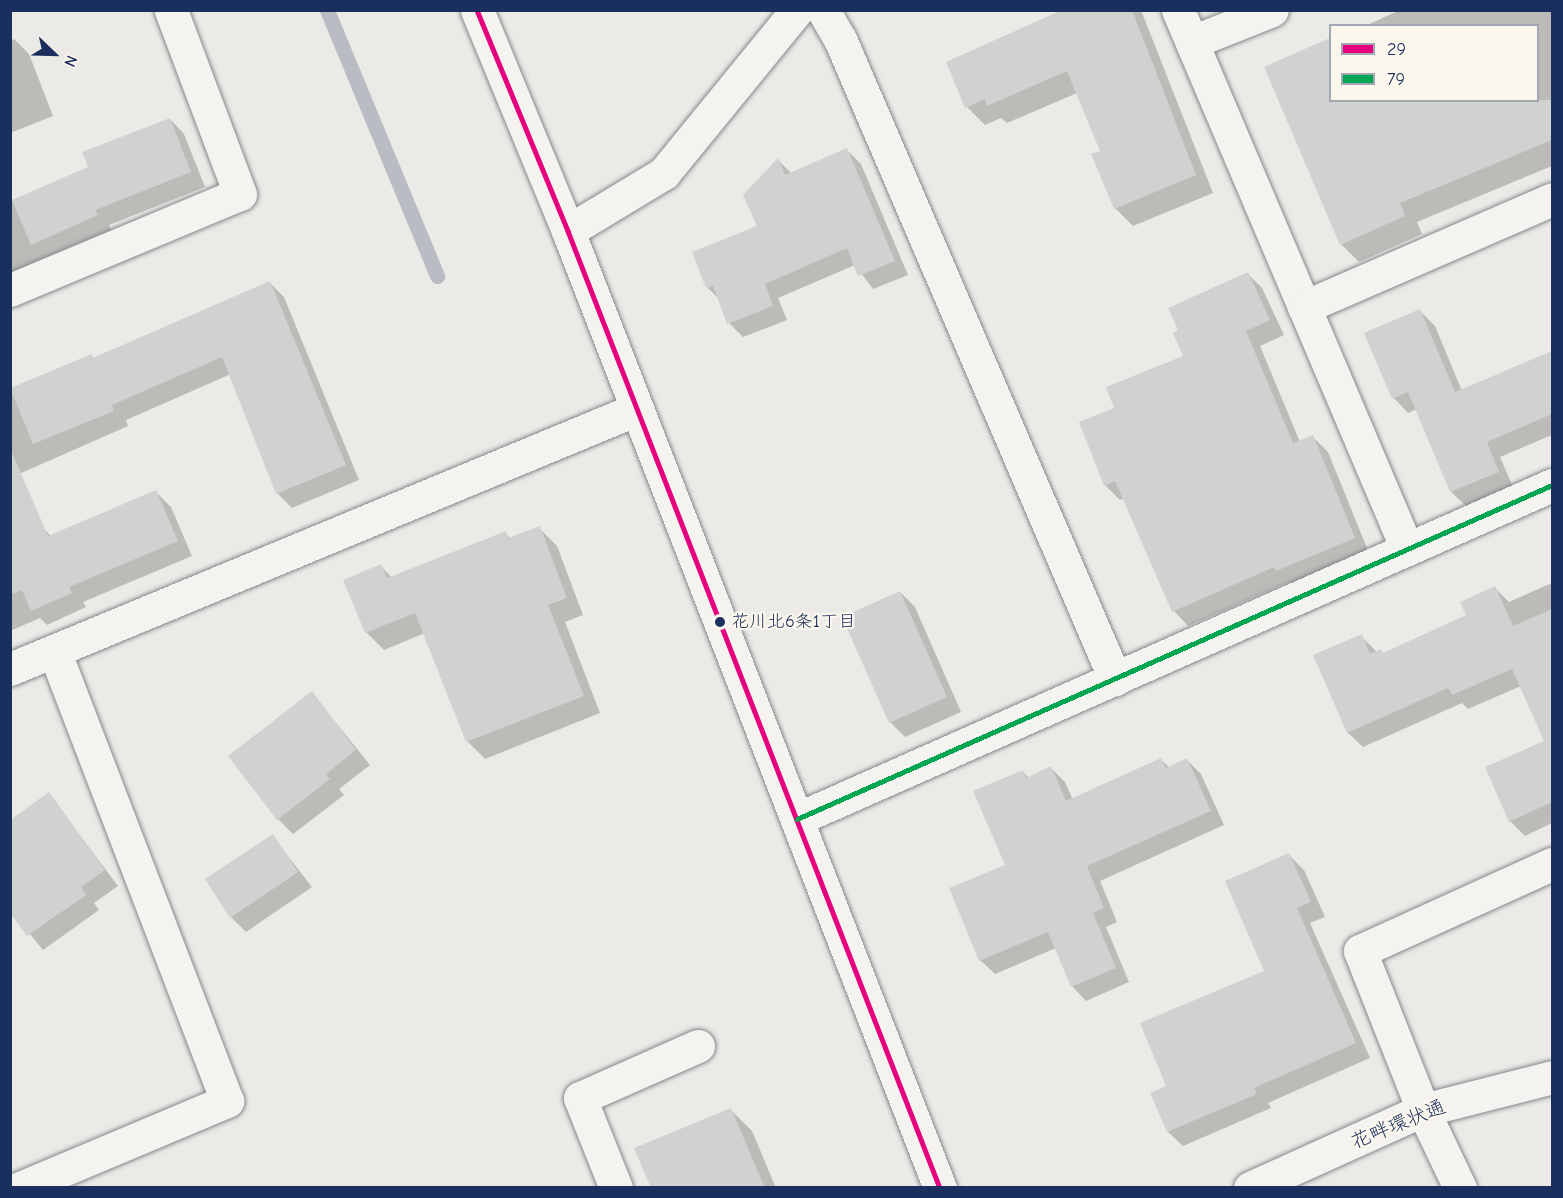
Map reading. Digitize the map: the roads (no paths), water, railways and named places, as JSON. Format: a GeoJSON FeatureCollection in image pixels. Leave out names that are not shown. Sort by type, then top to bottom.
{"type":"FeatureCollection","features":[{"type":"Feature","properties":{"kind":"street"},"geometry":{"type":"LineString","coordinates":[[10,290],[240,194],[171,10]]}},
{"type":"Feature","properties":{"kind":"street"},"geometry":{"type":"LineString","coordinates":[[477,10],[568,231],[940,1188]]}},
{"type":"Feature","properties":{"kind":"street"},"geometry":{"type":"LineString","coordinates":[[568,231],[664,173],[797,10]]}},
{"type":"Feature","properties":{"kind":"street"},"geometry":{"type":"LineString","coordinates":[[823,10],[840,39],[1115,679]]}},
{"type":"Feature","properties":{"kind":"street"},"geometry":{"type":"LineString","coordinates":[[1178,10],[1407,549]]}},
{"type":"Feature","properties":{"kind":"street"},"geometry":{"type":"LineString","coordinates":[[1192,42],[1272,10]]}},
{"type":"Feature","properties":{"kind":"street"},"geometry":{"type":"LineString","coordinates":[[1304,307],[1552,199]]}},
{"type":"Feature","properties":{"kind":"street"},"geometry":{"type":"LineString","coordinates":[[10,669],[637,409]]}},
{"type":"Feature","properties":{"kind":"street"},"geometry":{"type":"LineString","coordinates":[[797,819],[1552,484]]}},
{"type":"Feature","properties":{"kind":"street"},"geometry":{"type":"LineString","coordinates":[[20,1188],[226,1101],[54,651]]}},
{"type":"Feature","properties":{"kind":"street"},"geometry":{"type":"LineString","coordinates":[[1460,1188],[1423,1110],[1360,951],[1552,864]]}},
{"type":"Feature","properties":{"kind":"street"},"geometry":{"type":"LineString","coordinates":[[616,1188],[580,1098],[698,1046]]}},
{"type":"Feature","properties":{"kind":"street","name":"花畔環状通"},"geometry":{"type":"LineString","coordinates":[[1250,1188],[1423,1110],[1552,1077]]}},
{"type":"Feature","properties":{"kind":"waterway"},"geometry":{"type":"LineString","coordinates":[[327,10],[437,276]]}},
{"type":"Feature","properties":{"kind":"place","name":"花川北6条1丁目"},"geometry":{"type":"Point","coordinates":[720,622]}}]}
